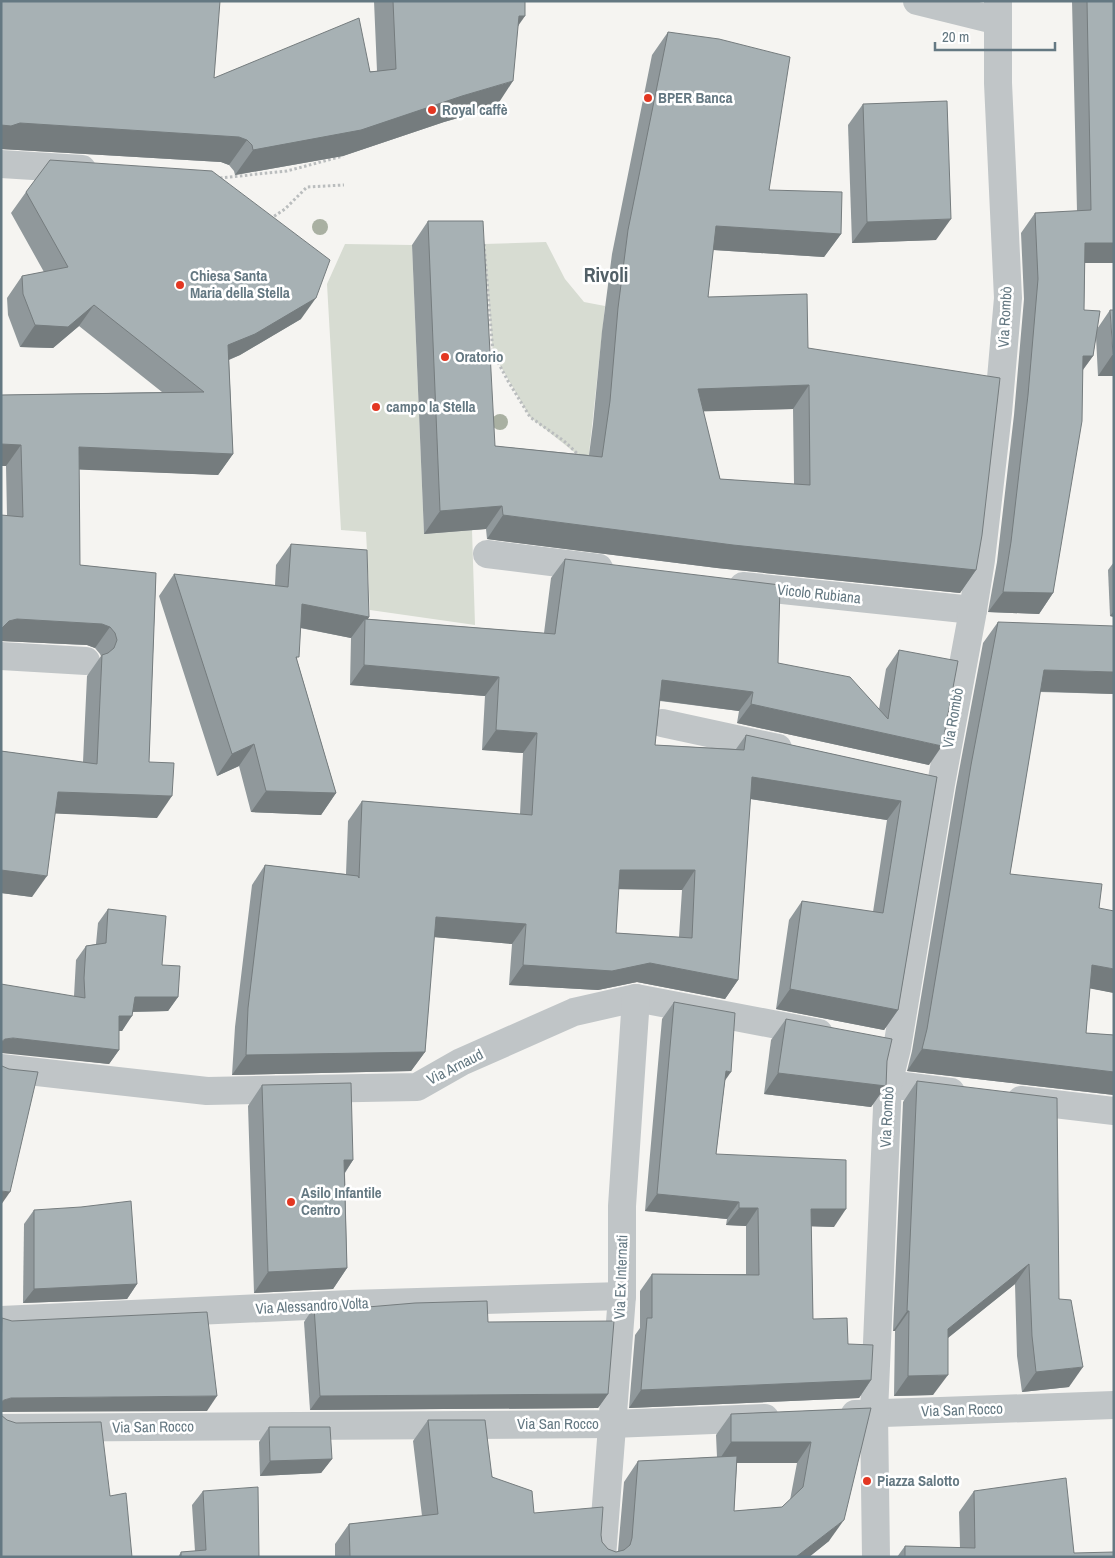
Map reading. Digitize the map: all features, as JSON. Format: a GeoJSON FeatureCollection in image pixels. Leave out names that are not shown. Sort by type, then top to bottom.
{"type":"FeatureCollection","features":[{"type":"Feature","properties":{"kind":"street","name":"Via Rombò"},"geometry":{"type":"LineString","coordinates":[[874,1413],[888,1084],[887,1046],[931,782],[971,619],[998,413],[1008,298],[998,83],[998,11],[917,1]]}},
{"type":"Feature","properties":{"kind":"street"},"geometry":{"type":"LineString","coordinates":[[1,164],[111,171]]}},
{"type":"Feature","properties":{"kind":"street"},"geometry":{"type":"LineString","coordinates":[[487,554],[621,571]]}},
{"type":"Feature","properties":{"kind":"street","name":"Vicolo Rubiana"},"geometry":{"type":"LineString","coordinates":[[715,584],[971,619],[999,628]]}},
{"type":"Feature","properties":{"kind":"street"},"geometry":{"type":"LineString","coordinates":[[1,656],[86,661]]}},
{"type":"Feature","properties":{"kind":"street"},"geometry":{"type":"LineString","coordinates":[[662,723],[806,755]]}},
{"type":"Feature","properties":{"kind":"street","name":"Via Arnaud"},"geometry":{"type":"LineString","coordinates":[[1,1068],[207,1091],[417,1087],[461,1062],[574,1012],[636,998],[848,1038]]}},
{"type":"Feature","properties":{"kind":"street","name":"Via Ex Internati"},"geometry":{"type":"LineString","coordinates":[[602,1557],[622,1296],[622,1206],[636,998]]}},
{"type":"Feature","properties":{"kind":"street"},"geometry":{"type":"LineString","coordinates":[[888,1084],[1114,1111]]}},
{"type":"Feature","properties":{"kind":"street","name":"Via Alessandro Volta"},"geometry":{"type":"LineString","coordinates":[[1,1320],[340,1304],[622,1296]]}},
{"type":"Feature","properties":{"kind":"street","name":"Via San Rocco"},"geometry":{"type":"LineString","coordinates":[[828,1415],[1114,1405]]}},
{"type":"Feature","properties":{"kind":"street"},"geometry":{"type":"LineString","coordinates":[[874,1413],[876,1557]]}},
{"type":"Feature","properties":{"kind":"street","name":"Via San Rocco"},"geometry":{"type":"LineString","coordinates":[[1,1428],[612,1424],[789,1417]]}},
{"type":"Feature","properties":{"kind":"path"},"geometry":{"type":"LineString","coordinates":[[226,185],[220,178],[286,171],[343,156]]}},
{"type":"Feature","properties":{"kind":"path"},"geometry":{"type":"LineString","coordinates":[[269,220],[307,188],[344,185]]}},
{"type":"Feature","properties":{"kind":"path"},"geometry":{"type":"LineString","coordinates":[[484,244],[493,353],[508,382],[530,417],[564,441],[582,457]]}},
{"type":"Feature","properties":{"kind":"shaded area"},"geometry":{"type":"Polygon","coordinates":[[[546,242],[565,279],[584,302],[605,306],[588,463],[530,417],[493,353],[484,244],[546,242]]]}},
{"type":"Feature","properties":{"kind":"shaded area","name":"campo la Stella"},"geometry":{"type":"Polygon","coordinates":[[[345,244],[412,245],[424,534],[472,530],[475,625],[370,610],[366,532],[341,530],[327,284],[345,244]]]}},
{"type":"Feature","properties":{"kind":"building"},"geometry":{"type":"Polygon","coordinates":[[[1,1],[220,1],[214,78],[359,18],[370,72],[396,69],[393,1],[525,1],[525,16],[519,16],[513,81],[361,130],[253,150],[252,145],[247,140],[239,137],[20,123],[11,126],[1,125],[1,1]]]}},
{"type":"Feature","properties":{"kind":"building"},"geometry":{"type":"Polygon","coordinates":[[[1087,1],[1114,1],[1114,243],[1085,243],[1084,310],[1100,311],[1093,356],[1083,356],[1082,421],[1053,593],[1003,592],[1011,542],[1028,395],[1038,279],[1035,213],[1091,210],[1087,1]]]}},
{"type":"Feature","properties":{"kind":"building"},"geometry":{"type":"Polygon","coordinates":[[[668,32],[719,39],[790,57],[769,190],[842,192],[841,234],[716,226],[708,297],[807,294],[808,348],[1000,378],[982,535],[976,570],[733,545],[503,515],[502,506],[440,511],[428,221],[483,221],[495,446],[602,457],[610,401],[618,308],[628,230],[668,32]],[[809,385],[698,389],[720,479],[810,485],[809,385]]]}},
{"type":"Feature","properties":{"kind":"building"},"geometry":{"type":"Polygon","coordinates":[[[947,101],[951,219],[867,222],[863,104],[947,101]]]}},
{"type":"Feature","properties":{"kind":"building"},"geometry":{"type":"Polygon","coordinates":[[[50,160],[212,171],[330,260],[316,298],[255,334],[228,345],[233,454],[79,447],[80,565],[156,573],[149,762],[174,763],[172,796],[58,792],[47,876],[1,870],[1,751],[97,764],[102,655],[114,648],[117,640],[115,633],[110,627],[102,624],[17,619],[9,621],[1,628],[1,515],[23,517],[21,445],[1,444],[1,395],[204,392],[94,305],[68,327],[35,325],[23,294],[22,276],[68,267],[26,192],[50,160]]]}},
{"type":"Feature","properties":{"kind":"building"},"geometry":{"type":"Polygon","coordinates":[[[1110,310],[1114,310],[1114,354],[1113,354],[1110,310]]]}},
{"type":"Feature","properties":{"kind":"building"},"geometry":{"type":"Polygon","coordinates":[[[291,544],[367,550],[369,617],[302,604],[299,657],[296,657],[336,793],[266,791],[254,744],[232,754],[174,574],[288,587],[291,544]]]}},
{"type":"Feature","properties":{"kind":"building"},"geometry":{"type":"Polygon","coordinates":[[[565,559],[780,585],[778,663],[850,677],[888,719],[899,650],[958,661],[942,746],[751,704],[753,692],[662,680],[655,745],[744,750],[746,735],[937,777],[898,1010],[790,989],[802,901],[883,913],[901,801],[752,777],[738,980],[650,963],[612,971],[523,965],[526,924],[436,917],[425,1052],[246,1055],[248,1008],[265,865],[358,876],[359,878],[362,801],[532,815],[537,733],[496,730],[499,677],[364,665],[365,619],[555,634],[565,559]],[[620,870],[616,933],[692,938],[695,870],[620,870]]]}},
{"type":"Feature","properties":{"kind":"building"},"geometry":{"type":"Polygon","coordinates":[[[998,622],[1114,626],[1114,672],[1044,670],[1010,874],[1102,884],[1099,908],[1114,911],[1114,969],[1092,965],[1086,1033],[1114,1035],[1114,1072],[922,1049],[927,1029],[971,765],[998,622]]]}},
{"type":"Feature","properties":{"kind":"building"},"geometry":{"type":"Polygon","coordinates":[[[108,909],[166,916],[162,965],[180,966],[178,997],[135,997],[132,1016],[119,1016],[119,1050],[13,1038],[5,1039],[1,1042],[1,984],[85,998],[86,946],[106,943],[108,909]]]}},
{"type":"Feature","properties":{"kind":"building"},"geometry":{"type":"Polygon","coordinates":[[[674,1002],[735,1013],[731,1072],[726,1071],[716,1154],[846,1160],[846,1209],[811,1209],[813,1319],[847,1318],[848,1344],[873,1345],[871,1380],[641,1390],[647,1318],[652,1318],[652,1274],[759,1275],[758,1208],[739,1208],[739,1202],[657,1194],[674,1002]]]}},
{"type":"Feature","properties":{"kind":"building"},"geometry":{"type":"Polygon","coordinates":[[[786,1019],[892,1039],[887,1061],[886,1086],[778,1073],[786,1019]]]}},
{"type":"Feature","properties":{"kind":"building"},"geometry":{"type":"Polygon","coordinates":[[[1,1065],[9,1069],[38,1072],[10,1192],[1,1191],[1,1065]]]}},
{"type":"Feature","properties":{"kind":"building"},"geometry":{"type":"Polygon","coordinates":[[[917,1081],[1057,1098],[1059,1299],[1071,1300],[1083,1367],[1036,1372],[1032,1336],[1029,1264],[948,1329],[948,1375],[908,1376],[909,1311],[907,1311],[917,1081]]]}},
{"type":"Feature","properties":{"kind":"building","name":"Asilo Infantile Centro"},"geometry":{"type":"Polygon","coordinates":[[[351,1083],[353,1160],[344,1160],[347,1268],[268,1272],[262,1085],[351,1083]]]}},
{"type":"Feature","properties":{"kind":"building"},"geometry":{"type":"Polygon","coordinates":[[[131,1201],[137,1284],[34,1289],[34,1210],[131,1201]]]}},
{"type":"Feature","properties":{"kind":"building"},"geometry":{"type":"Polygon","coordinates":[[[487,1301],[488,1322],[614,1321],[608,1394],[320,1396],[314,1307],[343,1306],[344,1309],[415,1303],[487,1301]]]}},
{"type":"Feature","properties":{"kind":"building"},"geometry":{"type":"Polygon","coordinates":[[[207,1312],[217,1396],[11,1398],[1,1402],[2,1318],[12,1321],[207,1312]]]}},
{"type":"Feature","properties":{"kind":"building"},"geometry":{"type":"Polygon","coordinates":[[[871,1408],[844,1520],[796,1557],[350,1557],[349,1524],[438,1514],[428,1420],[485,1420],[492,1477],[532,1491],[534,1513],[603,1507],[602,1542],[608,1549],[616,1552],[624,1550],[630,1545],[632,1538],[638,1461],[737,1456],[734,1511],[782,1507],[803,1487],[811,1442],[731,1442],[731,1414],[871,1408]]]}},
{"type":"Feature","properties":{"kind":"building"},"geometry":{"type":"Polygon","coordinates":[[[1,1415],[7,1420],[16,1423],[101,1422],[110,1496],[126,1493],[132,1557],[1,1557],[1,1415]]]}},
{"type":"Feature","properties":{"kind":"building"},"geometry":{"type":"Polygon","coordinates":[[[269,1427],[330,1427],[332,1459],[270,1461],[269,1427]]]}},
{"type":"Feature","properties":{"kind":"building"},"geometry":{"type":"Polygon","coordinates":[[[1066,1478],[1074,1553],[1114,1552],[1114,1557],[905,1557],[905,1546],[975,1548],[974,1491],[1066,1478]]]}},
{"type":"Feature","properties":{"kind":"building"},"geometry":{"type":"Polygon","coordinates":[[[258,1487],[259,1557],[181,1557],[181,1552],[206,1550],[203,1491],[258,1487]]]}},
{"type":"Feature","properties":{"kind":"place","name":"BPER Banca"},"geometry":{"type":"Point","coordinates":[648,98]}},
{"type":"Feature","properties":{"kind":"place","name":"Royal caffè"},"geometry":{"type":"Point","coordinates":[432,110]}},
{"type":"Feature","properties":{"kind":"place","name":"Chiesa Santa Maria della Stella"},"geometry":{"type":"Point","coordinates":[180,285]}},
{"type":"Feature","properties":{"kind":"place","name":"Oratorio"},"geometry":{"type":"Point","coordinates":[445,357]}},
{"type":"Feature","properties":{"kind":"place","name":"campo la Stella"},"geometry":{"type":"Point","coordinates":[376,407]}},
{"type":"Feature","properties":{"kind":"place","name":"Asilo Infantile Centro"},"geometry":{"type":"Point","coordinates":[291,1202]}},
{"type":"Feature","properties":{"kind":"place","name":"Piazza Salotto"},"geometry":{"type":"Point","coordinates":[867,1481]}},
{"type":"Feature","properties":{"kind":"district","name":"Rivoli"},"geometry":{"type":"Point","coordinates":[606,275]}}]}
